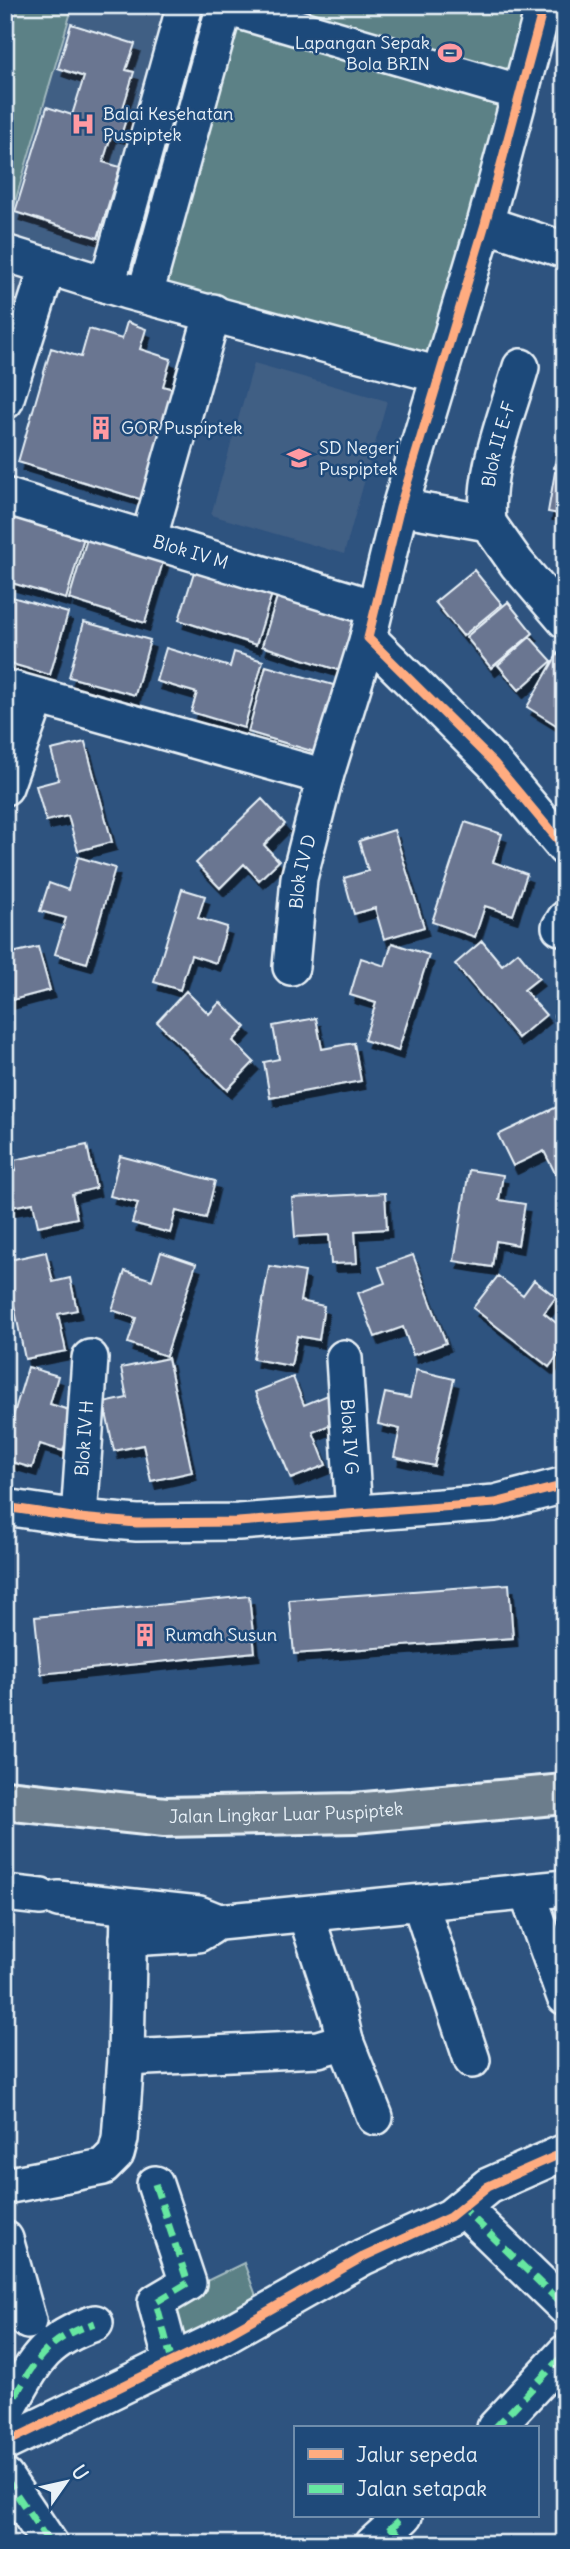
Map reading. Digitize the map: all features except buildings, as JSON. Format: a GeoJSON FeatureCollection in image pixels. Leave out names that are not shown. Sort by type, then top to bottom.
{"type":"FeatureCollection","features":[{"type":"Feature","properties":{"kind":"main road","name":"Jalan Lingkar Luar Puspiptek"},"geometry":{"type":"LineString","coordinates":[[5,1800],[165,1817],[354,1813],[565,1794]]}},
{"type":"Feature","properties":{"kind":"street"},"geometry":{"type":"LineString","coordinates":[[107,285],[185,5]]}},
{"type":"Feature","properties":{"kind":"street","name":"Blok IV D"},"geometry":{"type":"LineString","coordinates":[[291,967],[299,878],[324,777],[372,623],[400,507],[485,224],[518,92],[544,5]]}},
{"type":"Feature","properties":{"kind":"street"},"geometry":{"type":"LineString","coordinates":[[145,295],[223,6],[518,92]]}},
{"type":"Feature","properties":{"kind":"street"},"geometry":{"type":"LineString","coordinates":[[485,224],[565,250]]}},
{"type":"Feature","properties":{"kind":"street"},"geometry":{"type":"LineString","coordinates":[[5,253],[107,285],[439,375]]}},
{"type":"Feature","properties":{"kind":"street"},"geometry":{"type":"LineString","coordinates":[[5,401],[48,267]]}},
{"type":"Feature","properties":{"kind":"street"},"geometry":{"type":"LineString","coordinates":[[149,537],[213,312]]}},
{"type":"Feature","properties":{"kind":"street","name":"Blok II E-F"},"geometry":{"type":"LineString","coordinates":[[488,523],[486,499],[493,463],[521,368]]}},
{"type":"Feature","properties":{"kind":"street","name":"Blok IV M"},"geometry":{"type":"LineString","coordinates":[[5,496],[149,537],[372,623]]}},
{"type":"Feature","properties":{"kind":"street"},"geometry":{"type":"LineString","coordinates":[[400,507],[488,523],[517,564],[565,620]]}},
{"type":"Feature","properties":{"kind":"street"},"geometry":{"type":"LineString","coordinates":[[372,623],[565,848]]}},
{"type":"Feature","properties":{"kind":"street"},"geometry":{"type":"LineString","coordinates":[[5,787],[21,692],[324,777]]}},
{"type":"Feature","properties":{"kind":"street","name":"Blok IV H"},"geometry":{"type":"LineString","coordinates":[[79,1518],[90,1358]]}},
{"type":"Feature","properties":{"kind":"street","name":"Blok IV G"},"geometry":{"type":"LineString","coordinates":[[344,1358],[354,1514]]}},
{"type":"Feature","properties":{"kind":"street"},"geometry":{"type":"LineString","coordinates":[[5,1507],[136,1523],[238,1522],[495,1503],[565,1485]]}},
{"type":"Feature","properties":{"kind":"street"},"geometry":{"type":"LineString","coordinates":[[5,1893],[49,1898],[128,1923],[199,1914],[219,1922],[565,1888]]}},
{"type":"Feature","properties":{"kind":"street"},"geometry":{"type":"LineString","coordinates":[[527,1892],[565,1997]]}},
{"type":"Feature","properties":{"kind":"street"},"geometry":{"type":"LineString","coordinates":[[419,1903],[472,2060]]}},
{"type":"Feature","properties":{"kind":"street"},"geometry":{"type":"LineString","coordinates":[[306,1915],[340,2015],[345,2041],[375,2117]]}},
{"type":"Feature","properties":{"kind":"street"},"geometry":{"type":"LineString","coordinates":[[5,2186],[103,2167],[116,2154],[120,2139],[126,2058],[128,1923]]}},
{"type":"Feature","properties":{"kind":"street"},"geometry":{"type":"LineString","coordinates":[[126,2058],[318,2049],[345,2041]]}},
{"type":"Feature","properties":{"kind":"street"},"geometry":{"type":"LineString","coordinates":[[5,2444],[172,2362],[363,2257],[450,2217],[488,2186],[565,2152]]}},
{"type":"Feature","properties":{"kind":"street"},"geometry":{"type":"LineString","coordinates":[[155,2183],[188,2283],[156,2302],[172,2362]]}},
{"type":"Feature","properties":{"kind":"street"},"geometry":{"type":"LineString","coordinates":[[463,2208],[565,2307]]}},
{"type":"Feature","properties":{"kind":"street"},"geometry":{"type":"LineString","coordinates":[[5,2239],[28,2321]]}},
{"type":"Feature","properties":{"kind":"street"},"geometry":{"type":"LineString","coordinates":[[5,2414],[43,2351],[68,2332],[95,2323]]}},
{"type":"Feature","properties":{"kind":"street"},"geometry":{"type":"LineString","coordinates":[[497,2426],[565,2353]]}},
{"type":"Feature","properties":{"kind":"street"},"geometry":{"type":"LineString","coordinates":[[5,2477],[50,2544]]}},
{"type":"Feature","properties":{"kind":"shaded area"},"geometry":{"type":"Polygon","coordinates":[[[73,5],[180,5],[109,282],[38,265],[5,383],[5,236],[73,5]]]}},
{"type":"Feature","properties":{"kind":"shaded area","name":"SD Negeri Puspiptek"},"geometry":{"type":"Polygon","coordinates":[[[254,363],[387,401],[344,554],[211,515],[254,363]]]}},
{"type":"Feature","properties":{"kind":"green space"},"geometry":{"type":"Polygon","coordinates":[[[5,5],[73,5],[5,236],[5,5]]]}},
{"type":"Feature","properties":{"kind":"green space"},"geometry":{"type":"Polygon","coordinates":[[[238,5],[540,5],[432,368],[155,283],[238,5]]]}},
{"type":"Feature","properties":{"kind":"green space"},"geometry":{"type":"Polygon","coordinates":[[[244,2263],[259,2304],[177,2349],[163,2302],[244,2263]]]}},
{"type":"Feature","properties":{"kind":"marked path"},"geometry":{"type":"LineString","coordinates":[[155,2184],[188,2283],[156,2302],[172,2362]]}},
{"type":"Feature","properties":{"kind":"marked path"},"geometry":{"type":"LineString","coordinates":[[467,2204],[463,2208],[565,2307]]}},
{"type":"Feature","properties":{"kind":"marked path"},"geometry":{"type":"LineString","coordinates":[[5,2414],[31,2369],[49,2347],[76,2330],[95,2323]]}},
{"type":"Feature","properties":{"kind":"marked path"},"geometry":{"type":"LineString","coordinates":[[497,2426],[565,2353]]}},
{"type":"Feature","properties":{"kind":"marked path"},"geometry":{"type":"LineString","coordinates":[[5,2477],[50,2544]]}},
{"type":"Feature","properties":{"kind":"marked path"},"geometry":{"type":"LineString","coordinates":[[373,2544],[402,2518]]}},
{"type":"Feature","properties":{"kind":"marked path"},"geometry":{"type":"LineString","coordinates":[[392,2527],[406,2544]]}},
{"type":"Feature","properties":{"kind":"cycle path"},"geometry":{"type":"LineString","coordinates":[[544,5],[485,224],[400,507],[368,638],[494,763],[565,848]]}},
{"type":"Feature","properties":{"kind":"cycle path"},"geometry":{"type":"LineString","coordinates":[[5,1507],[137,1523],[238,1522],[495,1503],[565,1485]]}},
{"type":"Feature","properties":{"kind":"cycle path"},"geometry":{"type":"LineString","coordinates":[[5,2443],[213,2342],[363,2257],[450,2217],[488,2186],[565,2152]]}},
{"type":"Feature","properties":{"kind":"place","name":"Lapangan Sepak Bola BRIN"},"geometry":{"type":"Point","coordinates":[450,53]}},
{"type":"Feature","properties":{"kind":"place","name":"Balai Kesehatan Puspiptek"},"geometry":{"type":"Point","coordinates":[83,124]}},
{"type":"Feature","properties":{"kind":"place","name":"GOR Puspiptek"},"geometry":{"type":"Point","coordinates":[101,428]}},
{"type":"Feature","properties":{"kind":"place","name":"SD Negeri Puspiptek"},"geometry":{"type":"Point","coordinates":[299,458]}},
{"type":"Feature","properties":{"kind":"place","name":"Rumah Susun"},"geometry":{"type":"Point","coordinates":[145,1635]}}]}
